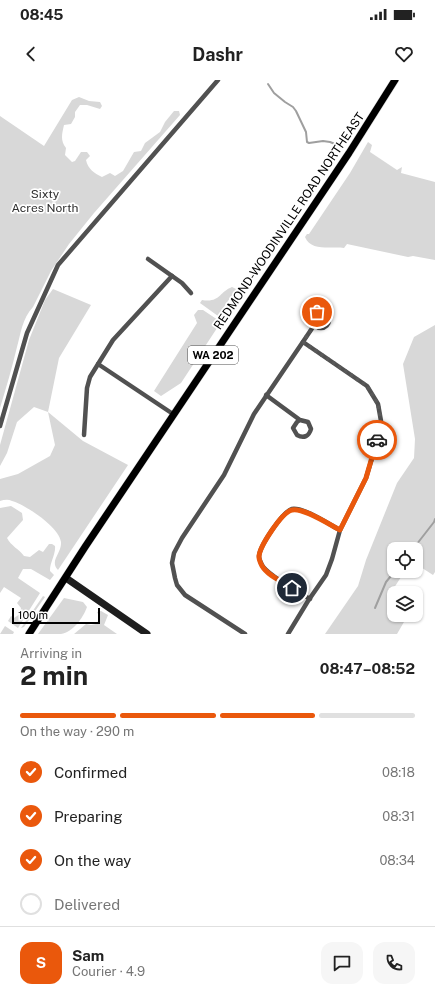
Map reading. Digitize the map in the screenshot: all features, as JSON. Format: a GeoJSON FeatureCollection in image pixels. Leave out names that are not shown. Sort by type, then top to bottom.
{"type":"FeatureCollection","features":[{"type":"Feature","properties":{"kind":"main road","name":"REDMOND-WOODINVILLE ROAD NORTHEAST"},"geometry":{"type":"LineString","coordinates":[[29,634],[173,414],[345,158],[395,80]]}},
{"type":"Feature","properties":{"kind":"street"},"geometry":{"type":"LineString","coordinates":[[0,426],[27,334],[58,265],[218,80]]}},
{"type":"Feature","properties":{"kind":"street"},"geometry":{"type":"LineString","coordinates":[[148,259],[182,283],[191,293]]}},
{"type":"Feature","properties":{"kind":"street"},"geometry":{"type":"LineString","coordinates":[[84,435],[87,388],[90,377],[113,340],[172,276]]}},
{"type":"Feature","properties":{"kind":"street"},"geometry":{"type":"LineString","coordinates":[[245,634],[185,595],[177,585],[175,578],[172,563],[174,553],[182,538],[224,475],[248,425],[266,395],[315,324]]}},
{"type":"Feature","properties":{"kind":"street"},"geometry":{"type":"LineString","coordinates":[[288,634],[326,574],[340,530],[366,478],[379,435],[381,420],[378,404],[367,386],[303,342]]}},
{"type":"Feature","properties":{"kind":"street"},"geometry":{"type":"LineString","coordinates":[[98,364],[173,414]]}},
{"type":"Feature","properties":{"kind":"street"},"geometry":{"type":"LineString","coordinates":[[266,395],[300,420]]}},
{"type":"Feature","properties":{"kind":"street"},"geometry":{"type":"LineString","coordinates":[[310,599],[270,573],[262,566],[259,557],[263,547],[284,514],[292,510],[305,512],[340,530]]}},
{"type":"Feature","properties":{"kind":"street"},"geometry":{"type":"LineString","coordinates":[[66,578],[147,634]]}},
{"type":"Feature","properties":{"kind":"green space","name":"Sixty Acres North"},"geometry":{"type":"Polygon","coordinates":[[[79,97],[89,101],[100,102],[102,106],[100,109],[87,105],[80,105],[75,112],[75,117],[71,124],[64,125],[62,137],[66,148],[65,155],[72,162],[75,161],[81,152],[87,152],[90,156],[86,160],[88,166],[102,177],[110,173],[115,176],[123,171],[134,152],[141,151],[145,143],[160,132],[165,122],[174,111],[179,111],[180,115],[94,213],[69,244],[51,271],[33,307],[24,321],[0,408],[0,116],[44,146],[72,100],[79,97]]]}},
{"type":"Feature","properties":{"kind":"green space"},"geometry":{"type":"Polygon","coordinates":[[[368,142],[372,145],[370,152],[397,170],[402,167],[401,173],[435,182],[435,260],[413,256],[408,257],[347,244],[344,248],[317,247],[308,242],[305,237],[309,234],[350,173],[368,142]]]}},
{"type":"Feature","properties":{"kind":"green space"},"geometry":{"type":"Polygon","coordinates":[[[232,287],[236,289],[218,316],[200,303],[202,300],[208,301],[216,299],[232,287]]]}},
{"type":"Feature","properties":{"kind":"green space"},"geometry":{"type":"Polygon","coordinates":[[[53,289],[91,305],[59,358],[48,412],[34,407],[17,422],[7,453],[0,466],[0,445],[29,340],[45,300],[53,289]]]}},
{"type":"Feature","properties":{"kind":"green space"},"geometry":{"type":"Polygon","coordinates":[[[198,310],[203,310],[221,322],[181,383],[161,396],[154,391],[197,323],[194,315],[198,310]]]}},
{"type":"Feature","properties":{"kind":"green space"},"geometry":{"type":"Polygon","coordinates":[[[435,325],[435,572],[433,575],[423,569],[423,542],[387,542],[387,578],[400,578],[395,586],[387,586],[387,622],[404,622],[397,634],[325,634],[358,586],[366,560],[397,483],[414,458],[415,439],[403,364],[414,337],[435,325]]]}},
{"type":"Feature","properties":{"kind":"green space"},"geometry":{"type":"Polygon","coordinates":[[[48,412],[83,441],[128,465],[58,570],[55,560],[60,550],[61,542],[59,536],[54,530],[41,517],[18,503],[9,500],[0,501],[0,479],[18,474],[50,456],[55,445],[48,412]]]}},
{"type":"Feature","properties":{"kind":"green space"},"geometry":{"type":"Polygon","coordinates":[[[11,506],[22,513],[23,520],[7,538],[24,556],[30,557],[39,550],[43,552],[49,544],[55,546],[50,571],[54,575],[50,580],[31,569],[23,569],[18,578],[40,593],[18,628],[8,621],[11,616],[14,618],[20,614],[21,608],[17,603],[21,598],[4,587],[0,593],[0,508],[11,506]]]}},
{"type":"Feature","properties":{"kind":"green space"},"geometry":{"type":"Polygon","coordinates":[[[43,596],[45,597],[24,627],[21,628],[43,596]]]}},
{"type":"Feature","properties":{"kind":"green space"},"geometry":{"type":"Polygon","coordinates":[[[64,598],[83,602],[87,607],[83,616],[70,630],[65,633],[38,634],[64,598]]]}},
{"type":"Feature","properties":{"kind":"green space"},"geometry":{"type":"Polygon","coordinates":[[[101,611],[108,615],[104,625],[117,634],[74,634],[86,624],[96,624],[100,618],[97,612],[101,611]]]}},
{"type":"Feature","properties":{"kind":"green space"},"geometry":{"type":"Polygon","coordinates":[[[5,626],[14,632],[13,634],[0,634],[5,626]]]}},
{"type":"Feature","properties":{"kind":"waterway"},"geometry":{"type":"LineString","coordinates":[[268,84],[274,93],[296,111],[306,132],[307,142],[323,141],[335,144]]}},
{"type":"Feature","properties":{"kind":"waterway"},"geometry":{"type":"LineString","coordinates":[[418,542],[435,519]]}},
{"type":"Feature","properties":{"kind":"waterway"},"geometry":{"type":"LineString","coordinates":[[375,608],[386,582],[389,578]]}},
{"type":"Feature","properties":{"kind":"way so far"},"geometry":{"type":"LineString","coordinates":[[317,312],[313,320],[315,324],[303,342],[343,368],[367,386],[378,404],[381,420],[377,440]]}},
{"type":"Feature","properties":{"kind":"route"},"geometry":{"type":"LineString","coordinates":[[292,588],[262,566],[259,557],[276,524],[284,514],[292,510],[299,510],[340,530],[366,478],[377,440]]}}]}
